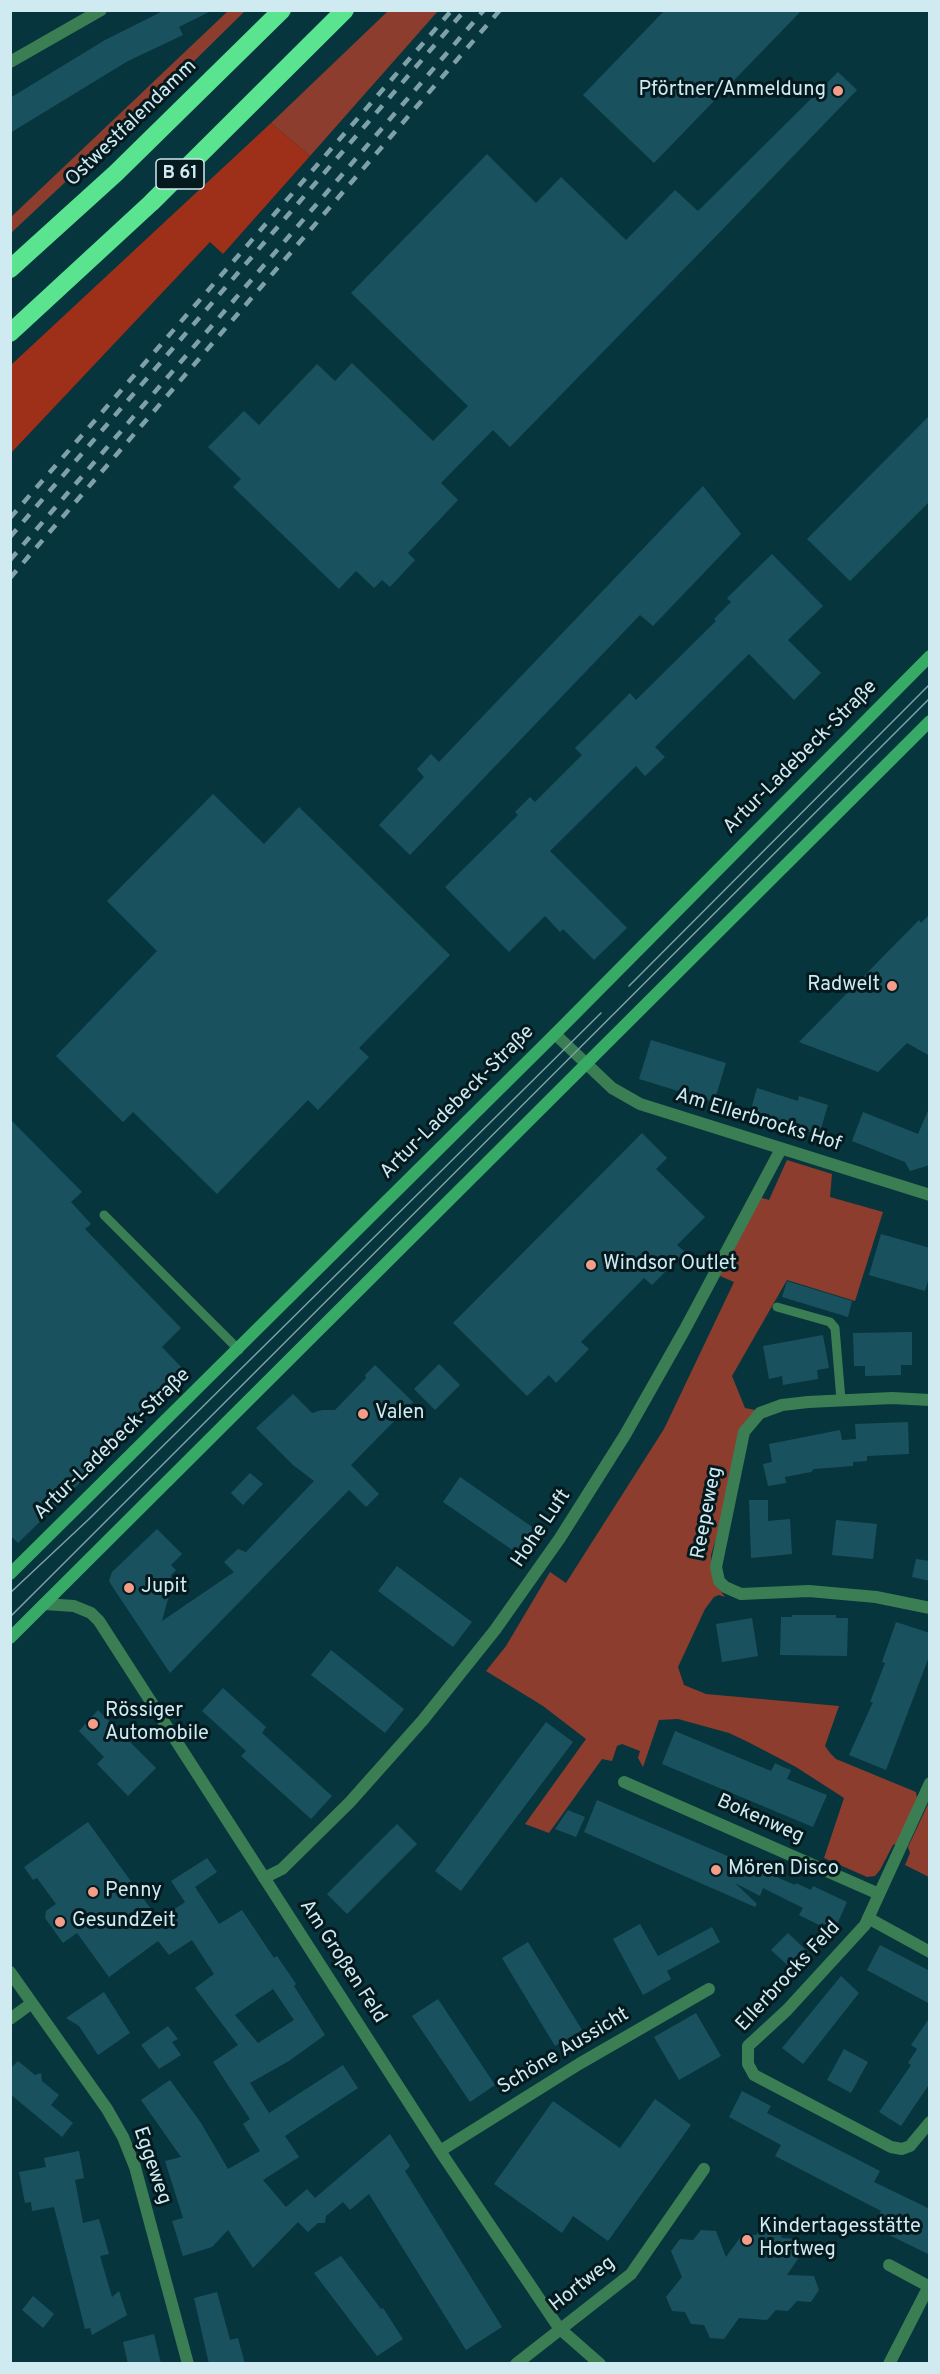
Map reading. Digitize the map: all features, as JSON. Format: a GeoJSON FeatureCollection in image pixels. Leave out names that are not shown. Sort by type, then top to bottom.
{"type":"FeatureCollection","features":[{"type":"Feature","properties":{"kind":"highway","name":"Ostwestfalendamm"},"geometry":{"type":"LineString","coordinates":[[10,269],[116,172],[282,10]]}},
{"type":"Feature","properties":{"kind":"highway","name":"B 61"},"geometry":{"type":"LineString","coordinates":[[10,333],[152,202],[345,10]]}},
{"type":"Feature","properties":{"kind":"street"},"geometry":{"type":"LineString","coordinates":[[10,62],[101,10]]}},
{"type":"Feature","properties":{"kind":"street","name":"Artur-Ladebeck-Straße"},"geometry":{"type":"LineString","coordinates":[[10,1574],[555,1035],[930,656]]}},
{"type":"Feature","properties":{"kind":"street"},"geometry":{"type":"LineString","coordinates":[[10,1638],[930,721]]}},
{"type":"Feature","properties":{"kind":"street","name":"Am Ellerbrocks Hof"},"geometry":{"type":"LineString","coordinates":[[555,1035],[584,1065],[612,1088],[640,1104],[930,1195]]}},
{"type":"Feature","properties":{"kind":"street","name":"Hohe Luft"},"geometry":{"type":"LineString","coordinates":[[264,1878],[282,1869],[350,1802],[423,1720],[495,1630],[534,1575],[625,1435],[781,1149]]}},
{"type":"Feature","properties":{"kind":"street","name":"Reepeweg"},"geometry":{"type":"LineString","coordinates":[[930,1400],[841,1400],[782,1405],[760,1413],[744,1432],[716,1567],[718,1581],[741,1594],[810,1591],[876,1597],[930,1608]]}},
{"type":"Feature","properties":{"kind":"street","name":"Am Großen Feld"},"geometry":{"type":"LineString","coordinates":[[44,1604],[63,1604],[85,1610],[104,1629],[440,2151],[559,2328],[600,2364]]}},
{"type":"Feature","properties":{"kind":"street","name":"Bokenweg"},"geometry":{"type":"LineString","coordinates":[[624,1782],[879,1894]]}},
{"type":"Feature","properties":{"kind":"street","name":"Ellerbrocks Feld"},"geometry":{"type":"LineString","coordinates":[[930,1783],[865,1925],[795,2002],[748,2046],[748,2064],[754,2075],[891,2147],[902,2149],[910,2146],[930,2122]]}},
{"type":"Feature","properties":{"kind":"street","name":"Ellerbrocks Feld"},"geometry":{"type":"LineString","coordinates":[[868,1918],[930,1952]]}},
{"type":"Feature","properties":{"kind":"street","name":"Eggeweg"},"geometry":{"type":"LineString","coordinates":[[10,1972],[107,2109],[123,2137],[135,2167],[188,2364]]}},
{"type":"Feature","properties":{"kind":"street","name":"Schöne Aussicht"},"geometry":{"type":"LineString","coordinates":[[440,2151],[579,2064],[709,1989]]}},
{"type":"Feature","properties":{"kind":"street"},"geometry":{"type":"LineString","coordinates":[[10,2019],[32,2003]]}},
{"type":"Feature","properties":{"kind":"street","name":"Hortweg"},"geometry":{"type":"LineString","coordinates":[[516,2364],[559,2328],[631,2274],[704,2169]]}},
{"type":"Feature","properties":{"kind":"street"},"geometry":{"type":"LineString","coordinates":[[889,2265],[929,2287],[889,2364]]}},
{"type":"Feature","properties":{"kind":"lane"},"geometry":{"type":"LineString","coordinates":[[104,1215],[239,1350]]}},
{"type":"Feature","properties":{"kind":"lane"},"geometry":{"type":"LineString","coordinates":[[777,1307],[831,1322],[835,1328],[841,1400]]}},
{"type":"Feature","properties":{"kind":"shaded area"},"geometry":{"type":"Polygon","coordinates":[[[229,10],[245,11],[11,233],[11,217],[229,10]]]}},
{"type":"Feature","properties":{"kind":"shaded area"},"geometry":{"type":"Polygon","coordinates":[[[388,11],[438,11],[310,156],[271,123],[388,11]]]}},
{"type":"Feature","properties":{"kind":"shaded area"},"geometry":{"type":"Polygon","coordinates":[[[271,123],[310,156],[223,254],[210,242],[11,453],[11,365],[271,123]]]}},
{"type":"Feature","properties":{"kind":"shaded area"},"geometry":{"type":"Polygon","coordinates":[[[787,1160],[832,1174],[830,1197],[883,1212],[855,1301],[787,1280],[732,1376],[745,1408],[755,1410],[711,1555],[713,1581],[725,1597],[719,1595],[714,1597],[705,1609],[678,1667],[684,1685],[706,1694],[839,1706],[825,1746],[830,1753],[836,1759],[916,1792],[917,1798],[898,1843],[893,1845],[875,1876],[867,1877],[824,1858],[844,1798],[796,1767],[748,1742],[729,1733],[678,1719],[659,1720],[643,1767],[638,1758],[640,1751],[622,1744],[617,1746],[612,1761],[602,1759],[549,1833],[525,1824],[586,1739],[543,1706],[486,1671],[506,1646],[550,1572],[566,1583],[664,1429],[734,1282],[720,1276],[759,1197],[769,1200],[787,1160]]]}},
{"type":"Feature","properties":{"kind":"shaded area"},"geometry":{"type":"Polygon","coordinates":[[[929,1802],[929,1877],[905,1865],[910,1853],[908,1847],[929,1802]]]}},
{"type":"Feature","properties":{"kind":"building"},"geometry":{"type":"Polygon","coordinates":[[[165,10],[213,10],[179,27],[183,35],[128,61],[10,133],[10,98],[105,40],[165,10]]]}},
{"type":"Feature","properties":{"kind":"building"},"geometry":{"type":"Polygon","coordinates":[[[665,10],[802,10],[654,163],[583,95],[665,10]]]}},
{"type":"Feature","properties":{"kind":"building"},"geometry":{"type":"Polygon","coordinates":[[[838,72],[857,90],[720,232],[510,447],[493,430],[441,483],[458,500],[408,553],[415,560],[390,587],[382,580],[374,588],[356,571],[339,589],[233,487],[241,479],[208,447],[244,411],[259,425],[317,364],[335,381],[352,363],[433,441],[468,406],[351,293],[487,154],[536,203],[561,177],[626,240],[675,190],[698,211],[838,72]]]}},
{"type":"Feature","properties":{"kind":"building"},"geometry":{"type":"Polygon","coordinates":[[[930,415],[930,501],[850,581],[807,539],[930,415]]]}},
{"type":"Feature","properties":{"kind":"building"},"geometry":{"type":"Polygon","coordinates":[[[703,486],[741,534],[653,626],[640,615],[410,855],[379,825],[424,777],[417,769],[431,754],[439,762],[703,486]]]}},
{"type":"Feature","properties":{"kind":"building"},"geometry":{"type":"Polygon","coordinates":[[[772,554],[823,606],[788,640],[821,673],[794,700],[749,654],[655,747],[665,757],[645,776],[636,766],[550,851],[627,928],[594,960],[563,929],[560,932],[545,916],[509,952],[445,887],[518,815],[515,812],[530,797],[535,802],[582,755],[575,748],[630,693],[636,700],[716,621],[714,619],[731,602],[727,598],[772,554]]]}},
{"type":"Feature","properties":{"kind":"building"},"geometry":{"type":"Polygon","coordinates":[[[213,794],[264,844],[299,807],[450,955],[359,1048],[369,1057],[318,1110],[308,1100],[217,1194],[133,1112],[123,1122],[56,1056],[157,951],[107,901],[213,794]]]}},
{"type":"Feature","properties":{"kind":"building","name":"Radwelt"},"geometry":{"type":"Polygon","coordinates":[[[930,914],[930,1056],[907,1043],[878,1072],[799,1042],[919,920],[921,923],[930,914]]]}},
{"type":"Feature","properties":{"kind":"building"},"geometry":{"type":"Polygon","coordinates":[[[651,1040],[726,1063],[714,1102],[639,1079],[651,1040]]]}},
{"type":"Feature","properties":{"kind":"building"},"geometry":{"type":"Polygon","coordinates":[[[757,1088],[798,1101],[799,1096],[828,1105],[819,1135],[750,1113],[757,1088]]]}},
{"type":"Feature","properties":{"kind":"building"},"geometry":{"type":"Polygon","coordinates":[[[930,1106],[930,1165],[910,1171],[905,1162],[852,1141],[863,1112],[918,1134],[930,1106]]]}},
{"type":"Feature","properties":{"kind":"building"},"geometry":{"type":"Polygon","coordinates":[[[10,1119],[82,1192],[71,1202],[91,1224],[85,1229],[181,1328],[162,1347],[185,1371],[89,1464],[94,1469],[18,1543],[10,1535],[10,1119]]]}},
{"type":"Feature","properties":{"kind":"building","name":"Windsor Outlet"},"geometry":{"type":"Polygon","coordinates":[[[642,1133],[667,1158],[656,1169],[705,1217],[677,1245],[685,1252],[652,1285],[644,1278],[581,1342],[589,1349],[556,1383],[549,1375],[527,1396],[453,1323],[642,1133]]]}},
{"type":"Feature","properties":{"kind":"building"},"geometry":{"type":"Polygon","coordinates":[[[881,1234],[930,1248],[930,1274],[925,1291],[869,1275],[881,1234]]]}},
{"type":"Feature","properties":{"kind":"building"},"geometry":{"type":"Polygon","coordinates":[[[787,1281],[852,1301],[848,1317],[782,1297],[787,1281]]]}},
{"type":"Feature","properties":{"kind":"building"},"geometry":{"type":"Polygon","coordinates":[[[912,1332],[912,1365],[901,1365],[901,1375],[865,1376],[865,1366],[854,1366],[853,1333],[912,1332]]]}},
{"type":"Feature","properties":{"kind":"building"},"geometry":{"type":"Polygon","coordinates":[[[823,1335],[829,1368],[817,1370],[818,1379],[783,1385],[782,1376],[769,1379],[763,1346],[823,1335]]]}},
{"type":"Feature","properties":{"kind":"building"},"geometry":{"type":"Polygon","coordinates":[[[439,1364],[460,1385],[435,1410],[414,1389],[439,1364]]]}},
{"type":"Feature","properties":{"kind":"building"},"geometry":{"type":"Polygon","coordinates":[[[375,1365],[413,1402],[351,1465],[379,1494],[366,1507],[349,1490],[170,1673],[109,1581],[112,1572],[157,1529],[182,1554],[171,1565],[176,1570],[171,1575],[172,1584],[162,1621],[234,1572],[224,1562],[238,1549],[246,1552],[314,1481],[293,1465],[256,1428],[293,1394],[312,1413],[335,1410],[366,1378],[365,1375],[375,1365]]]}},
{"type":"Feature","properties":{"kind":"building"},"geometry":{"type":"Polygon","coordinates":[[[908,1422],[909,1454],[867,1456],[867,1461],[853,1462],[853,1466],[814,1469],[811,1472],[785,1477],[786,1483],[768,1486],[763,1464],[772,1462],[769,1444],[840,1430],[842,1440],[856,1439],[855,1424],[908,1422]]]}},
{"type":"Feature","properties":{"kind":"building"},"geometry":{"type":"Polygon","coordinates":[[[250,1473],[263,1484],[243,1505],[231,1493],[250,1473]]]}},
{"type":"Feature","properties":{"kind":"building"},"geometry":{"type":"Polygon","coordinates":[[[460,1477],[538,1531],[521,1556],[443,1502],[460,1477]]]}},
{"type":"Feature","properties":{"kind":"building"},"geometry":{"type":"Polygon","coordinates":[[[749,1500],[768,1500],[768,1521],[790,1519],[792,1554],[751,1558],[749,1500]]]}},
{"type":"Feature","properties":{"kind":"building"},"geometry":{"type":"Polygon","coordinates":[[[836,1520],[877,1524],[873,1559],[832,1555],[836,1520]]]}},
{"type":"Feature","properties":{"kind":"building"},"geometry":{"type":"Polygon","coordinates":[[[916,1559],[930,1561],[930,1581],[912,1577],[916,1559]]]}},
{"type":"Feature","properties":{"kind":"building"},"geometry":{"type":"Polygon","coordinates":[[[397,1566],[472,1622],[453,1647],[378,1591],[397,1566]]]}},
{"type":"Feature","properties":{"kind":"building"},"geometry":{"type":"Polygon","coordinates":[[[792,1615],[836,1615],[836,1618],[848,1618],[847,1656],[780,1655],[781,1617],[792,1617],[792,1615]]]}},
{"type":"Feature","properties":{"kind":"building"},"geometry":{"type":"Polygon","coordinates":[[[752,1618],[758,1656],[722,1662],[716,1624],[752,1618]]]}},
{"type":"Feature","properties":{"kind":"building"},"geometry":{"type":"Polygon","coordinates":[[[896,1622],[930,1633],[930,1654],[886,1770],[849,1755],[873,1702],[870,1702],[885,1663],[882,1662],[896,1622]]]}},
{"type":"Feature","properties":{"kind":"building"},"geometry":{"type":"Polygon","coordinates":[[[331,1650],[404,1709],[385,1733],[311,1675],[331,1650]]]}},
{"type":"Feature","properties":{"kind":"building"},"geometry":{"type":"Polygon","coordinates":[[[223,1688],[266,1727],[262,1733],[332,1796],[311,1819],[241,1756],[246,1751],[202,1711],[223,1688]]]}},
{"type":"Feature","properties":{"kind":"building"},"geometry":{"type":"Polygon","coordinates":[[[98,1710],[156,1768],[128,1796],[97,1764],[104,1757],[79,1731],[98,1710]]]}},
{"type":"Feature","properties":{"kind":"building"},"geometry":{"type":"Polygon","coordinates":[[[546,1722],[573,1742],[461,1891],[435,1871],[546,1722]]]}},
{"type":"Feature","properties":{"kind":"building"},"geometry":{"type":"Polygon","coordinates":[[[675,1731],[771,1771],[775,1763],[791,1770],[787,1779],[827,1795],[813,1827],[662,1764],[675,1731]]]}},
{"type":"Feature","properties":{"kind":"building"},"geometry":{"type":"Polygon","coordinates":[[[597,1800],[795,1885],[796,1883],[811,1890],[813,1886],[847,1902],[835,1929],[822,1923],[821,1926],[799,1915],[803,1908],[763,1888],[760,1896],[735,1883],[757,1904],[755,1907],[584,1832],[597,1800]]]}},
{"type":"Feature","properties":{"kind":"building"},"geometry":{"type":"Polygon","coordinates":[[[568,1810],[585,1817],[576,1837],[555,1829],[568,1810]]]}},
{"type":"Feature","properties":{"kind":"building"},"geometry":{"type":"Polygon","coordinates":[[[88,1822],[159,1920],[185,1902],[171,1881],[207,1858],[217,1872],[195,1887],[219,1924],[242,1910],[274,1958],[277,1956],[296,1984],[294,1986],[325,2035],[289,2061],[250,2083],[269,2113],[343,2065],[358,2088],[285,2136],[299,2157],[263,2180],[286,2207],[307,2189],[315,2198],[390,2134],[410,2166],[405,2171],[502,2327],[466,2350],[369,2194],[350,2210],[343,2202],[326,2216],[325,2223],[318,2223],[308,2232],[298,2222],[253,2268],[228,2230],[212,2247],[183,2256],[172,2221],[183,2218],[165,2161],[181,2157],[141,2100],[170,2080],[201,2123],[228,2169],[260,2151],[243,2124],[250,2119],[213,2062],[238,2045],[195,1988],[214,1974],[192,1940],[169,1955],[158,1941],[109,1977],[77,1933],[63,1943],[45,1918],[46,1911],[56,1904],[37,1878],[33,1880],[24,1867],[88,1822]],[[273,1989],[235,2015],[258,2043],[294,2020],[273,1989]]]}},
{"type":"Feature","properties":{"kind":"building"},"geometry":{"type":"Polygon","coordinates":[[[397,1824],[417,1844],[347,1914],[327,1894],[397,1824]]]}},
{"type":"Feature","properties":{"kind":"building"},"geometry":{"type":"Polygon","coordinates":[[[640,1924],[658,1956],[712,1927],[720,1942],[667,1971],[671,1979],[643,1995],[613,1939],[640,1924]]]}},
{"type":"Feature","properties":{"kind":"building"},"geometry":{"type":"Polygon","coordinates":[[[788,1933],[811,1955],[795,1972],[771,1950],[788,1933]]]}},
{"type":"Feature","properties":{"kind":"building"},"geometry":{"type":"Polygon","coordinates":[[[528,1942],[582,2030],[555,2046],[502,1958],[528,1942]]]}},
{"type":"Feature","properties":{"kind":"building"},"geometry":{"type":"Polygon","coordinates":[[[880,1945],[930,1971],[930,2004],[867,1970],[880,1945]]]}},
{"type":"Feature","properties":{"kind":"building"},"geometry":{"type":"Polygon","coordinates":[[[841,1976],[859,1993],[803,2064],[782,2048],[841,1976]]]}},
{"type":"Feature","properties":{"kind":"building"},"geometry":{"type":"Polygon","coordinates":[[[104,1992],[130,2033],[98,2055],[79,2026],[66,2018],[104,1992]]]}},
{"type":"Feature","properties":{"kind":"building"},"geometry":{"type":"Polygon","coordinates":[[[438,1999],[495,2085],[470,2102],[412,2016],[438,1999]]]}},
{"type":"Feature","properties":{"kind":"building"},"geometry":{"type":"Polygon","coordinates":[[[696,2013],[721,2056],[679,2080],[654,2037],[696,2013]]]}},
{"type":"Feature","properties":{"kind":"building"},"geometry":{"type":"Polygon","coordinates":[[[930,2017],[930,2083],[901,2126],[879,2112],[911,2065],[908,2063],[917,2049],[911,2045],[930,2017]]]}},
{"type":"Feature","properties":{"kind":"building"},"geometry":{"type":"Polygon","coordinates":[[[168,2026],[178,2039],[172,2042],[181,2055],[159,2069],[141,2045],[168,2026]]]}},
{"type":"Feature","properties":{"kind":"building"},"geometry":{"type":"Polygon","coordinates":[[[844,2049],[868,2062],[851,2093],[827,2080],[844,2049]]]}},
{"type":"Feature","properties":{"kind":"building"},"geometry":{"type":"Polygon","coordinates":[[[18,2061],[35,2075],[41,2073],[42,2081],[59,2095],[51,2105],[73,2123],[62,2137],[10,2094],[10,2069],[18,2061]]]}},
{"type":"Feature","properties":{"kind":"building"},"geometry":{"type":"Polygon","coordinates":[[[742,2091],[771,2106],[767,2113],[880,2171],[874,2182],[930,2209],[930,2255],[873,2227],[881,2211],[775,2156],[781,2145],[729,2117],[742,2091]]]}},
{"type":"Feature","properties":{"kind":"building"},"geometry":{"type":"Polygon","coordinates":[[[655,2099],[691,2125],[608,2241],[573,2216],[562,2233],[494,2184],[553,2101],[620,2148],[655,2099]]]}},
{"type":"Feature","properties":{"kind":"building"},"geometry":{"type":"Polygon","coordinates":[[[79,2151],[84,2178],[75,2180],[83,2223],[99,2219],[109,2254],[100,2256],[112,2297],[119,2291],[127,2315],[92,2335],[90,2328],[85,2329],[54,2207],[32,2211],[31,2202],[25,2203],[19,2172],[46,2167],[44,2158],[79,2151]]]}},
{"type":"Feature","properties":{"kind":"building","name":"Kindertagesstätte Hortweg"},"geometry":{"type":"Polygon","coordinates":[[[763,2225],[777,2226],[782,2238],[797,2239],[802,2253],[787,2275],[814,2276],[819,2290],[811,2302],[797,2301],[788,2311],[776,2310],[767,2320],[739,2318],[724,2339],[710,2338],[704,2325],[691,2324],[685,2312],[672,2311],[666,2297],[682,2277],[671,2251],[680,2239],[693,2240],[701,2230],[716,2231],[726,2257],[742,2235],[756,2235],[763,2225]]]}},
{"type":"Feature","properties":{"kind":"building"},"geometry":{"type":"Polygon","coordinates":[[[341,2256],[381,2309],[383,2308],[403,2339],[377,2356],[314,2273],[341,2256]]]}},
{"type":"Feature","properties":{"kind":"building"},"geometry":{"type":"Polygon","coordinates":[[[217,2292],[230,2340],[238,2338],[245,2364],[209,2364],[194,2298],[217,2292]]]}},
{"type":"Feature","properties":{"kind":"building"},"geometry":{"type":"Polygon","coordinates":[[[33,2296],[54,2314],[43,2328],[22,2310],[33,2296]]]}},
{"type":"Feature","properties":{"kind":"building"},"geometry":{"type":"Polygon","coordinates":[[[154,2334],[161,2364],[128,2364],[123,2342],[154,2334]]]}},
{"type":"Feature","properties":{"kind":"tram line"},"geometry":{"type":"LineString","coordinates":[[629,986],[930,684]]}},
{"type":"Feature","properties":{"kind":"tram line"},"geometry":{"type":"LineString","coordinates":[[10,1617],[930,698]]}},
{"type":"Feature","properties":{"kind":"tram line"},"geometry":{"type":"LineString","coordinates":[[10,1593],[89,1519],[601,1013]]}},
{"type":"Feature","properties":{"kind":"railway"},"geometry":{"type":"LineString","coordinates":[[10,518],[452,10]]}},
{"type":"Feature","properties":{"kind":"railway"},"geometry":{"type":"LineString","coordinates":[[10,537],[465,10]]}},
{"type":"Feature","properties":{"kind":"railway"},"geometry":{"type":"LineString","coordinates":[[10,560],[484,10]]}},
{"type":"Feature","properties":{"kind":"railway"},"geometry":{"type":"LineString","coordinates":[[10,578],[500,10]]}},
{"type":"Feature","properties":{"kind":"place","name":"Pförtner/Anmeldung"},"geometry":{"type":"Point","coordinates":[838,91]}},
{"type":"Feature","properties":{"kind":"place","name":"Radwelt"},"geometry":{"type":"Point","coordinates":[892,986]}},
{"type":"Feature","properties":{"kind":"place","name":"Windsor Outlet"},"geometry":{"type":"Point","coordinates":[591,1265]}},
{"type":"Feature","properties":{"kind":"place","name":"Valen"},"geometry":{"type":"Point","coordinates":[363,1414]}},
{"type":"Feature","properties":{"kind":"place","name":"Jupit"},"geometry":{"type":"Point","coordinates":[129,1588]}},
{"type":"Feature","properties":{"kind":"place","name":"Rössiger Automobile"},"geometry":{"type":"Point","coordinates":[93,1724]}},
{"type":"Feature","properties":{"kind":"place","name":"Mören Disco"},"geometry":{"type":"Point","coordinates":[716,1870]}},
{"type":"Feature","properties":{"kind":"place","name":"Penny"},"geometry":{"type":"Point","coordinates":[93,1892]}},
{"type":"Feature","properties":{"kind":"place","name":"GesundZeit"},"geometry":{"type":"Point","coordinates":[60,1922]}},
{"type":"Feature","properties":{"kind":"place","name":"Kindertagesstätte Hortweg"},"geometry":{"type":"Point","coordinates":[747,2240]}}]}
